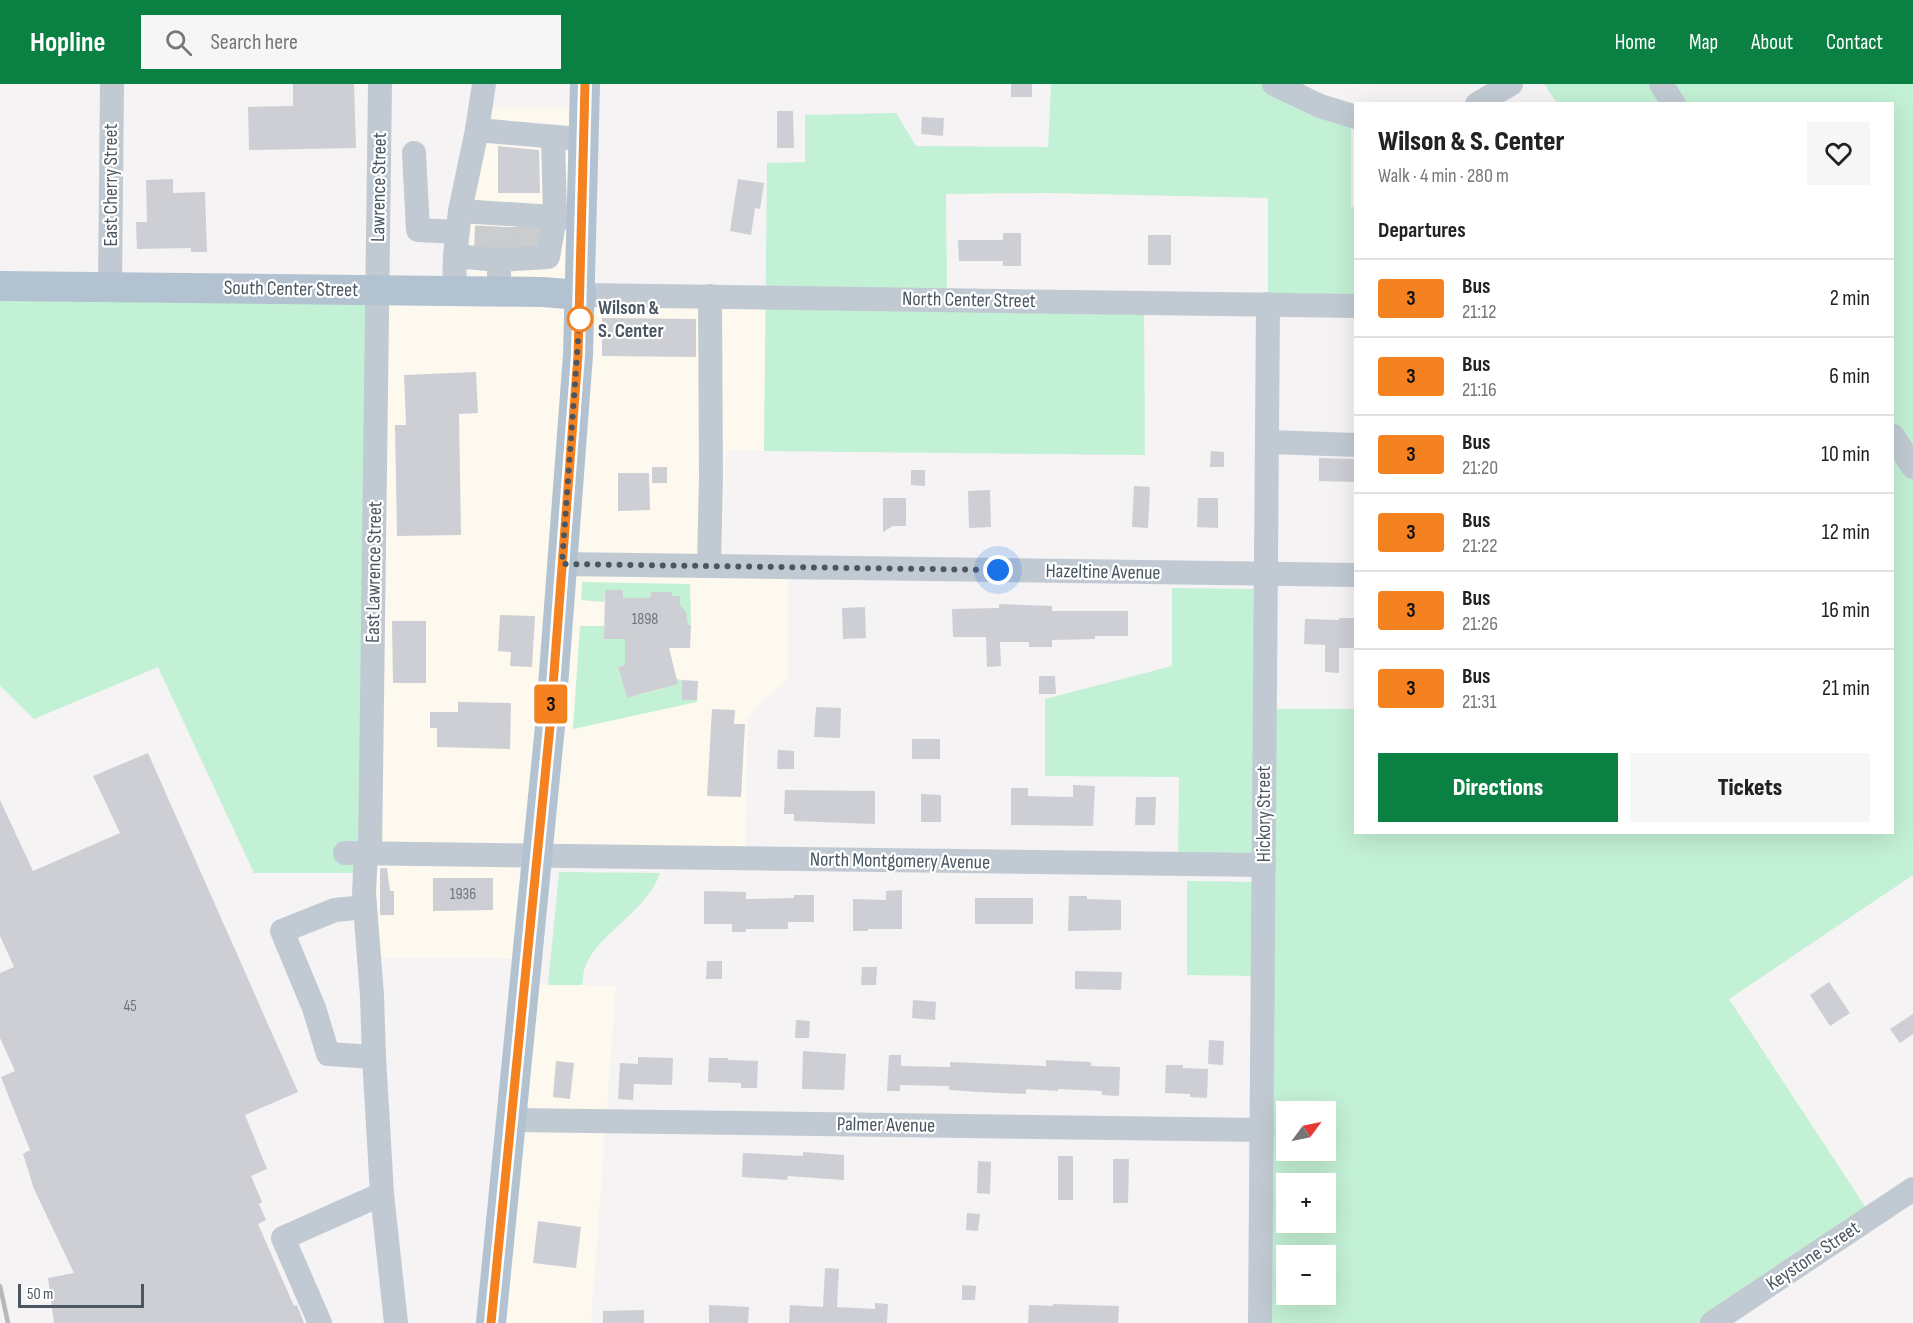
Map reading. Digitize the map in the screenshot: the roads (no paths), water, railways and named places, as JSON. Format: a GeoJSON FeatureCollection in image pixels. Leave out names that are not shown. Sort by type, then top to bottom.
{"type":"FeatureCollection","features":[{"type":"Feature","properties":{"kind":"main road"},"geometry":{"type":"LineString","coordinates":[[491,1323],[550,726],[581,294],[569,218],[584,140],[585,84]]}},
{"type":"Feature","properties":{"kind":"main road","name":"South Center Street"},"geometry":{"type":"LineString","coordinates":[[0,286],[498,291],[581,294]]}},
{"type":"Feature","properties":{"kind":"street","name":"East Cherry Street"},"geometry":{"type":"LineString","coordinates":[[110,286],[112,84]]}},
{"type":"Feature","properties":{"kind":"street","name":"Lawrence Street"},"geometry":{"type":"LineString","coordinates":[[378,290],[380,84]]}},
{"type":"Feature","properties":{"kind":"street"},"geometry":{"type":"LineString","coordinates":[[454,291],[457,233],[484,84]]}},
{"type":"Feature","properties":{"kind":"street"},"geometry":{"type":"LineString","coordinates":[[1274,84],[1320,106],[1354,116]]}},
{"type":"Feature","properties":{"kind":"street"},"geometry":{"type":"LineString","coordinates":[[1480,102],[1511,84]]}},
{"type":"Feature","properties":{"kind":"street"},"geometry":{"type":"LineString","coordinates":[[1661,84],[1673,102]]}},
{"type":"Feature","properties":{"kind":"street"},"geometry":{"type":"LineString","coordinates":[[477,129],[584,140]]}},
{"type":"Feature","properties":{"kind":"street"},"geometry":{"type":"LineString","coordinates":[[457,233],[506,255],[548,256],[569,218],[553,137]]}},
{"type":"Feature","properties":{"kind":"street"},"geometry":{"type":"LineString","coordinates":[[414,153],[418,230],[457,233],[509,220],[569,218]]}},
{"type":"Feature","properties":{"kind":"street"},"geometry":{"type":"LineString","coordinates":[[498,291],[506,255]]}},
{"type":"Feature","properties":{"kind":"street","name":"East Lawrence Street"},"geometry":{"type":"LineString","coordinates":[[378,290],[360,853],[372,996],[382,1194],[396,1323]]}},
{"type":"Feature","properties":{"kind":"street","name":"North Center Street"},"geometry":{"type":"LineString","coordinates":[[581,294],[1354,306]]}},
{"type":"Feature","properties":{"kind":"street"},"geometry":{"type":"LineString","coordinates":[[709,566],[710,296]]}},
{"type":"Feature","properties":{"kind":"street","name":"Hickory Street"},"geometry":{"type":"LineString","coordinates":[[1260,1323],[1268,304]]}},
{"type":"Feature","properties":{"kind":"street"},"geometry":{"type":"LineString","coordinates":[[1894,441],[1913,467]]}},
{"type":"Feature","properties":{"kind":"street"},"geometry":{"type":"LineString","coordinates":[[1267,442],[1354,445]]}},
{"type":"Feature","properties":{"kind":"street","name":"Hazeltine Avenue"},"geometry":{"type":"LineString","coordinates":[[562,564],[1354,575]]}},
{"type":"Feature","properties":{"kind":"street","name":"North Montgomery Avenue"},"geometry":{"type":"LineString","coordinates":[[360,853],[1264,865]]}},
{"type":"Feature","properties":{"kind":"street"},"geometry":{"type":"LineString","coordinates":[[365,907],[335,910],[282,931],[314,1008],[328,1054],[374,1057]]}},
{"type":"Feature","properties":{"kind":"street","name":"Palmer Avenue"},"geometry":{"type":"LineString","coordinates":[[511,1120],[1262,1130]]}},
{"type":"Feature","properties":{"kind":"street","name":"Keystone Street"},"geometry":{"type":"LineString","coordinates":[[1713,1323],[1913,1189]]}},
{"type":"Feature","properties":{"kind":"street"},"geometry":{"type":"LineString","coordinates":[[320,1323],[283,1238],[382,1194]]}},
{"type":"Feature","properties":{"kind":"tunnel"},"geometry":{"type":"LineString","coordinates":[[486,250],[487,225]]}},
{"type":"Feature","properties":{"kind":"tunnel"},"geometry":{"type":"LineString","coordinates":[[508,227],[508,250]]}},
{"type":"Feature","properties":{"kind":"tunnel"},"geometry":{"type":"LineString","coordinates":[[528,251],[530,227]]}},
{"type":"Feature","properties":{"kind":"railway"},"geometry":{"type":"LineString","coordinates":[[0,1286],[8,1323]]}},
{"type":"Feature","properties":{"kind":"place","name":"Wilson & S. Center"},"geometry":{"type":"Point","coordinates":[580,319]}}]}
